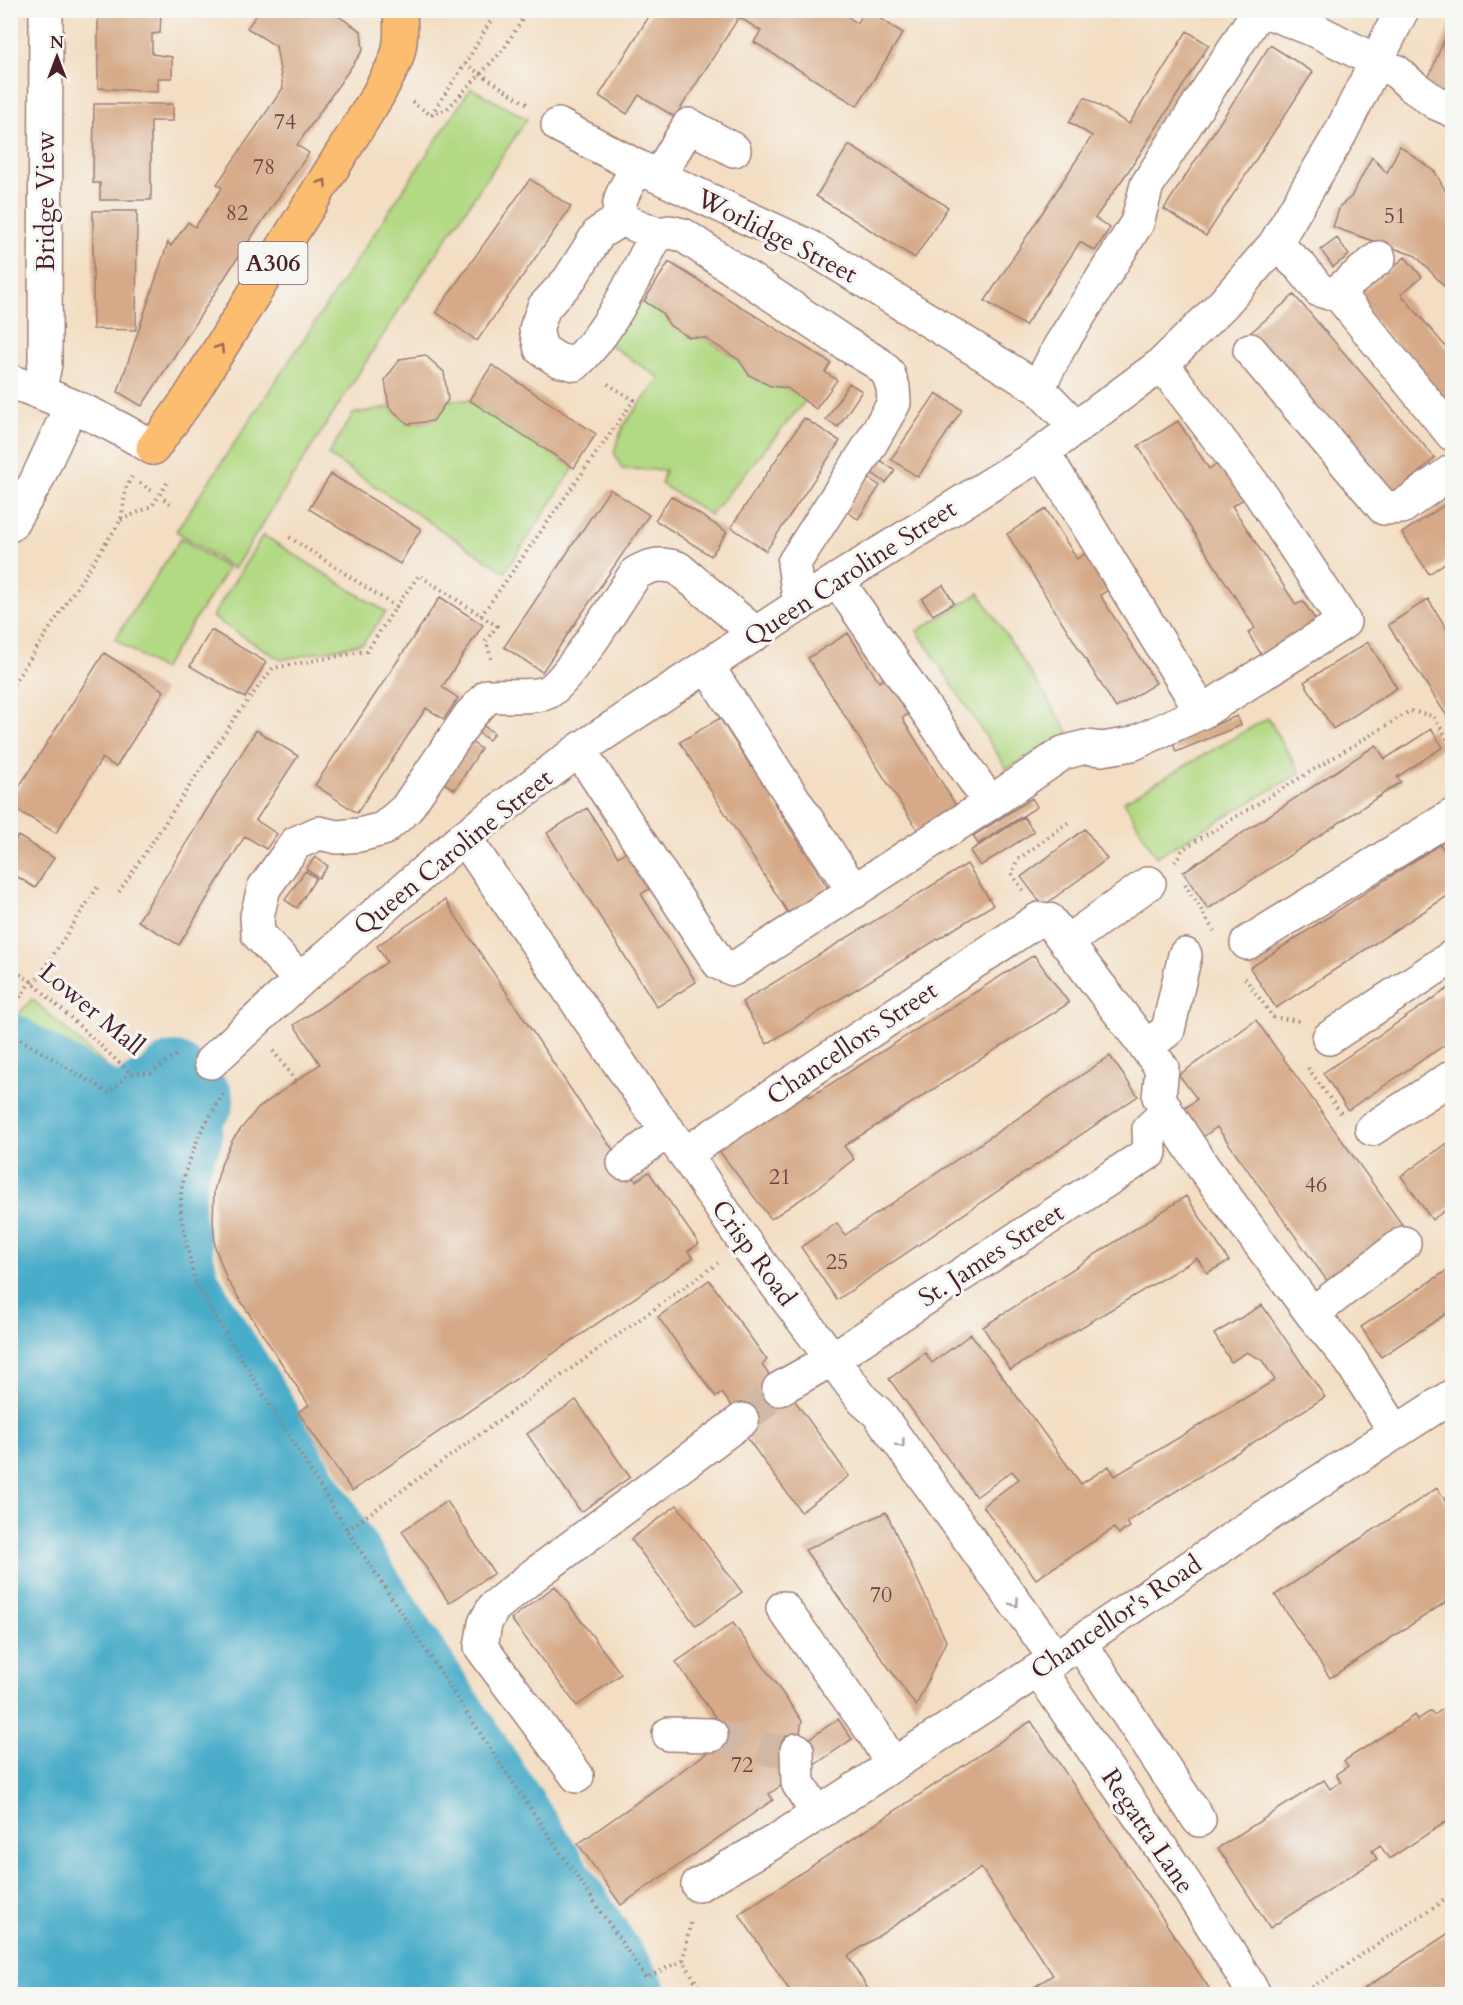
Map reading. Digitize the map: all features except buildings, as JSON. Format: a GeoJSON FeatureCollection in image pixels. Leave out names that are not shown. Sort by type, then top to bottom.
{"type":"FeatureCollection","features":[{"type":"Feature","properties":{"kind":"main road","name":"A306"},"geometry":{"type":"LineString","coordinates":[[153,448],[189,398],[378,95],[400,48],[402,30],[400,10]]}},
{"type":"Feature","properties":{"kind":"street","name":"Bridge View"},"geometry":{"type":"LineString","coordinates":[[25,386],[45,364],[46,10]]}},
{"type":"Feature","properties":{"kind":"street"},"geometry":{"type":"LineString","coordinates":[[1038,388],[1060,345],[1137,223],[1147,185],[1261,10],[1317,30],[1397,72],[1436,103],[1452,110]]}},
{"type":"Feature","properties":{"kind":"street","name":"Queen Caroline Street"},"geometry":{"type":"LineString","coordinates":[[217,1057],[291,987],[464,837],[579,750],[837,580],[1043,452],[1162,364],[1223,304],[1275,244],[1340,134],[1402,10]]}},
{"type":"Feature","properties":{"kind":"street","name":"Worlidge Street"},"geometry":{"type":"LineString","coordinates":[[558,125],[648,172],[810,247],[1038,388],[1076,428]]}},
{"type":"Feature","properties":{"kind":"street"},"geometry":{"type":"LineString","coordinates":[[734,150],[689,125],[620,201],[618,212],[621,219],[657,234],[670,232],[683,235],[879,364],[891,380],[894,403],[867,450],[794,563],[800,605]]}},
{"type":"Feature","properties":{"kind":"street"},"geometry":{"type":"LineString","coordinates":[[621,219],[599,233],[569,280],[544,307],[536,329],[541,349],[558,360],[575,364],[588,352],[606,326],[657,234]]}},
{"type":"Feature","properties":{"kind":"street"},"geometry":{"type":"LineString","coordinates":[[1275,244],[1301,267],[1319,290],[1329,293],[1337,291],[1379,258]]}},
{"type":"Feature","properties":{"kind":"street"},"geometry":{"type":"LineString","coordinates":[[1337,291],[1452,434]]}},
{"type":"Feature","properties":{"kind":"street"},"geometry":{"type":"LineString","coordinates":[[1250,350],[1384,508],[1402,507],[1452,471]]}},
{"type":"Feature","properties":{"kind":"street"},"geometry":{"type":"LineString","coordinates":[[579,750],[719,963],[734,969],[1063,753],[1085,747],[1102,749],[1132,744],[1202,711],[1344,622],[1259,492],[1162,364]]}},
{"type":"Feature","properties":{"kind":"street"},"geometry":{"type":"LineString","coordinates":[[25,386],[135,436],[153,448]]}},
{"type":"Feature","properties":{"kind":"street"},"geometry":{"type":"LineString","coordinates":[[10,525],[36,482],[72,406]]}},
{"type":"Feature","properties":{"kind":"street"},"geometry":{"type":"LineString","coordinates":[[1043,452],[1202,711]]}},
{"type":"Feature","properties":{"kind":"street"},"geometry":{"type":"LineString","coordinates":[[291,987],[258,934],[257,916],[264,888],[296,843],[319,833],[337,837],[383,829],[406,809],[471,715],[488,696],[549,692],[567,674],[636,573],[653,564],[666,564],[678,568],[755,633]]}},
{"type":"Feature","properties":{"kind":"street"},"geometry":{"type":"LineString","coordinates":[[837,580],[990,803]]}},
{"type":"Feature","properties":{"kind":"street"},"geometry":{"type":"LineString","coordinates":[[707,666],[854,892]]}},
{"type":"Feature","properties":{"kind":"street"},"geometry":{"type":"LineString","coordinates":[[1247,943],[1452,816]]}},
{"type":"Feature","properties":{"kind":"street","name":"Crisp Road"},"geometry":{"type":"LineString","coordinates":[[464,837],[745,1243],[863,1400],[878,1413],[1058,1657]]}},
{"type":"Feature","properties":{"kind":"street"},"geometry":{"type":"LineString","coordinates":[[1066,942],[1149,883]]}},
{"type":"Feature","properties":{"kind":"street"},"geometry":{"type":"LineString","coordinates":[[1029,925],[1050,920],[1162,1068],[1159,1097],[1167,1112],[1203,1167],[1312,1314],[1350,1360],[1395,1431]]}},
{"type":"Feature","properties":{"kind":"street","name":"Chancellors Street"},"geometry":{"type":"LineString","coordinates":[[624,1163],[676,1142],[1029,925]]}},
{"type":"Feature","properties":{"kind":"street"},"geometry":{"type":"LineString","coordinates":[[1146,1047],[1168,1030],[1185,955]]}},
{"type":"Feature","properties":{"kind":"street"},"geometry":{"type":"LineString","coordinates":[[1329,1038],[1452,957]]}},
{"type":"Feature","properties":{"kind":"street"},"geometry":{"type":"LineString","coordinates":[[1372,1129],[1452,1077]]}},
{"type":"Feature","properties":{"kind":"street","name":"St. James Street"},"geometry":{"type":"LineString","coordinates":[[779,1389],[832,1359],[1149,1152],[1149,1128],[1167,1112]]}},
{"type":"Feature","properties":{"kind":"street"},"geometry":{"type":"LineString","coordinates":[[1312,1314],[1404,1243]]}},
{"type":"Feature","properties":{"kind":"street","name":"Chancellor's Road"},"geometry":{"type":"LineString","coordinates":[[698,1885],[779,1839],[1058,1657],[1395,1431],[1452,1396]]}},
{"type":"Feature","properties":{"kind":"street"},"geometry":{"type":"LineString","coordinates":[[577,1776],[482,1647],[485,1623],[494,1607],[534,1575],[742,1420]]}},
{"type":"Feature","properties":{"kind":"street"},"geometry":{"type":"LineString","coordinates":[[783,1608],[873,1732],[892,1764]]}},
{"type":"Feature","properties":{"kind":"street"},"geometry":{"type":"LineString","coordinates":[[1058,1657],[1199,1820]]}},
{"type":"Feature","properties":{"kind":"street","name":"Regatta Lane"},"geometry":{"type":"LineString","coordinates":[[1058,1657],[1187,1887],[1254,1995]]}},
{"type":"Feature","properties":{"kind":"street"},"geometry":{"type":"LineString","coordinates":[[669,1734],[711,1735]]}},
{"type":"Feature","properties":{"kind":"street"},"geometry":{"type":"LineString","coordinates":[[797,1750],[798,1783],[817,1813]]}},
{"type":"Feature","properties":{"kind":"path"},"geometry":{"type":"LineString","coordinates":[[431,115],[497,10]]}},
{"type":"Feature","properties":{"kind":"path"},"geometry":{"type":"LineString","coordinates":[[431,115],[447,109],[503,50],[528,10]]}},
{"type":"Feature","properties":{"kind":"path"},"geometry":{"type":"LineString","coordinates":[[465,64],[558,125]]}},
{"type":"Feature","properties":{"kind":"path"},"geometry":{"type":"LineString","coordinates":[[423,110],[431,115]]}},
{"type":"Feature","properties":{"kind":"path"},"geometry":{"type":"LineString","coordinates":[[482,616],[634,400],[575,364]]}},
{"type":"Feature","properties":{"kind":"path"},"geometry":{"type":"LineString","coordinates":[[10,689],[122,520],[126,487],[153,448]]}},
{"type":"Feature","properties":{"kind":"path"},"geometry":{"type":"LineString","coordinates":[[140,483],[152,491]]}},
{"type":"Feature","properties":{"kind":"path"},"geometry":{"type":"LineString","coordinates":[[122,520],[152,506],[167,483]]}},
{"type":"Feature","properties":{"kind":"path"},"geometry":{"type":"LineString","coordinates":[[164,499],[171,504]]}},
{"type":"Feature","properties":{"kind":"path"},"geometry":{"type":"LineString","coordinates":[[286,535],[396,606]]}},
{"type":"Feature","properties":{"kind":"path"},"geometry":{"type":"LineString","coordinates":[[119,892],[236,716],[273,668],[367,651],[418,575],[497,626],[486,640],[500,695]]}},
{"type":"Feature","properties":{"kind":"path"},"geometry":{"type":"LineString","coordinates":[[1029,925],[1036,911],[1012,874],[1017,860],[1070,821]]}},
{"type":"Feature","properties":{"kind":"path"},"geometry":{"type":"LineString","coordinates":[[10,1012],[99,885]]}},
{"type":"Feature","properties":{"kind":"path","name":"Lower Mall"},"geometry":{"type":"LineString","coordinates":[[10,968],[32,982],[130,1073],[152,1073],[181,1052]]}},
{"type":"Feature","properties":{"kind":"path"},"geometry":{"type":"LineString","coordinates":[[10,1033],[109,1093],[130,1073]]}},
{"type":"Feature","properties":{"kind":"path"},"geometry":{"type":"LineString","coordinates":[[217,1057],[233,1066],[234,1076],[200,1133],[185,1173],[181,1192],[181,1216],[194,1279],[216,1319],[346,1530],[501,1765],[646,1978],[683,1960],[703,1995]]}},
{"type":"Feature","properties":{"kind":"path"},"geometry":{"type":"LineString","coordinates":[[346,1530],[745,1243]]}},
{"type":"Feature","properties":{"kind":"path"},"geometry":{"type":"LineString","coordinates":[[1302,1995],[1452,1895]]}},
{"type":"Feature","properties":{"kind":"green space"},"geometry":{"type":"Polygon","coordinates":[[[471,88],[527,119],[415,285],[234,569],[176,531],[471,88]]]}},
{"type":"Feature","properties":{"kind":"green space"},"geometry":{"type":"Polygon","coordinates":[[[644,301],[661,312],[689,337],[705,338],[739,360],[749,375],[770,386],[787,388],[806,400],[710,515],[661,484],[665,470],[622,469],[614,452],[623,426],[660,378],[605,342],[612,322],[644,301]]]}},
{"type":"Feature","properties":{"kind":"green space"},"geometry":{"type":"Polygon","coordinates":[[[448,400],[469,400],[574,468],[505,572],[328,455],[353,414],[389,407],[408,424],[433,421],[448,400]]]}},
{"type":"Feature","properties":{"kind":"green space"},"geometry":{"type":"Polygon","coordinates":[[[263,535],[386,612],[363,643],[281,660],[212,617],[263,535]]]}},
{"type":"Feature","properties":{"kind":"green space"},"geometry":{"type":"Polygon","coordinates":[[[181,538],[228,569],[162,670],[115,639],[181,538]]]}},
{"type":"Feature","properties":{"kind":"green space"},"geometry":{"type":"Polygon","coordinates":[[[979,593],[1069,733],[1007,769],[917,631],[979,593]]]}},
{"type":"Feature","properties":{"kind":"green space"},"geometry":{"type":"Polygon","coordinates":[[[1268,718],[1300,773],[1156,857],[1124,801],[1268,718]]]}},
{"type":"Feature","properties":{"kind":"green space"},"geometry":{"type":"Polygon","coordinates":[[[32,999],[116,1075],[110,1082],[13,1020],[32,999]]]}},
{"type":"Feature","properties":{"kind":"water"},"geometry":{"type":"Polygon","coordinates":[[[11,1047],[125,1115],[143,1095],[150,1096],[174,1075],[201,1101],[191,1112],[189,1137],[175,1169],[171,1216],[187,1285],[339,1541],[634,1994],[11,1994],[11,1047]]]}},
{"type":"Feature","properties":{"kind":"waterway"},"geometry":{"type":"LineString","coordinates":[[10,1047],[125,1115],[143,1095],[150,1096],[174,1075],[201,1101],[191,1112],[189,1137],[175,1169],[171,1216],[187,1284],[202,1313],[266,1416],[265,1419],[339,1541],[634,1994]]}},
{"type":"Feature","properties":{"kind":"tunnel"},"geometry":{"type":"LineString","coordinates":[[742,1420],[779,1389]]}},
{"type":"Feature","properties":{"kind":"tunnel"},"geometry":{"type":"LineString","coordinates":[[711,1735],[777,1751],[797,1750]]}}]}
